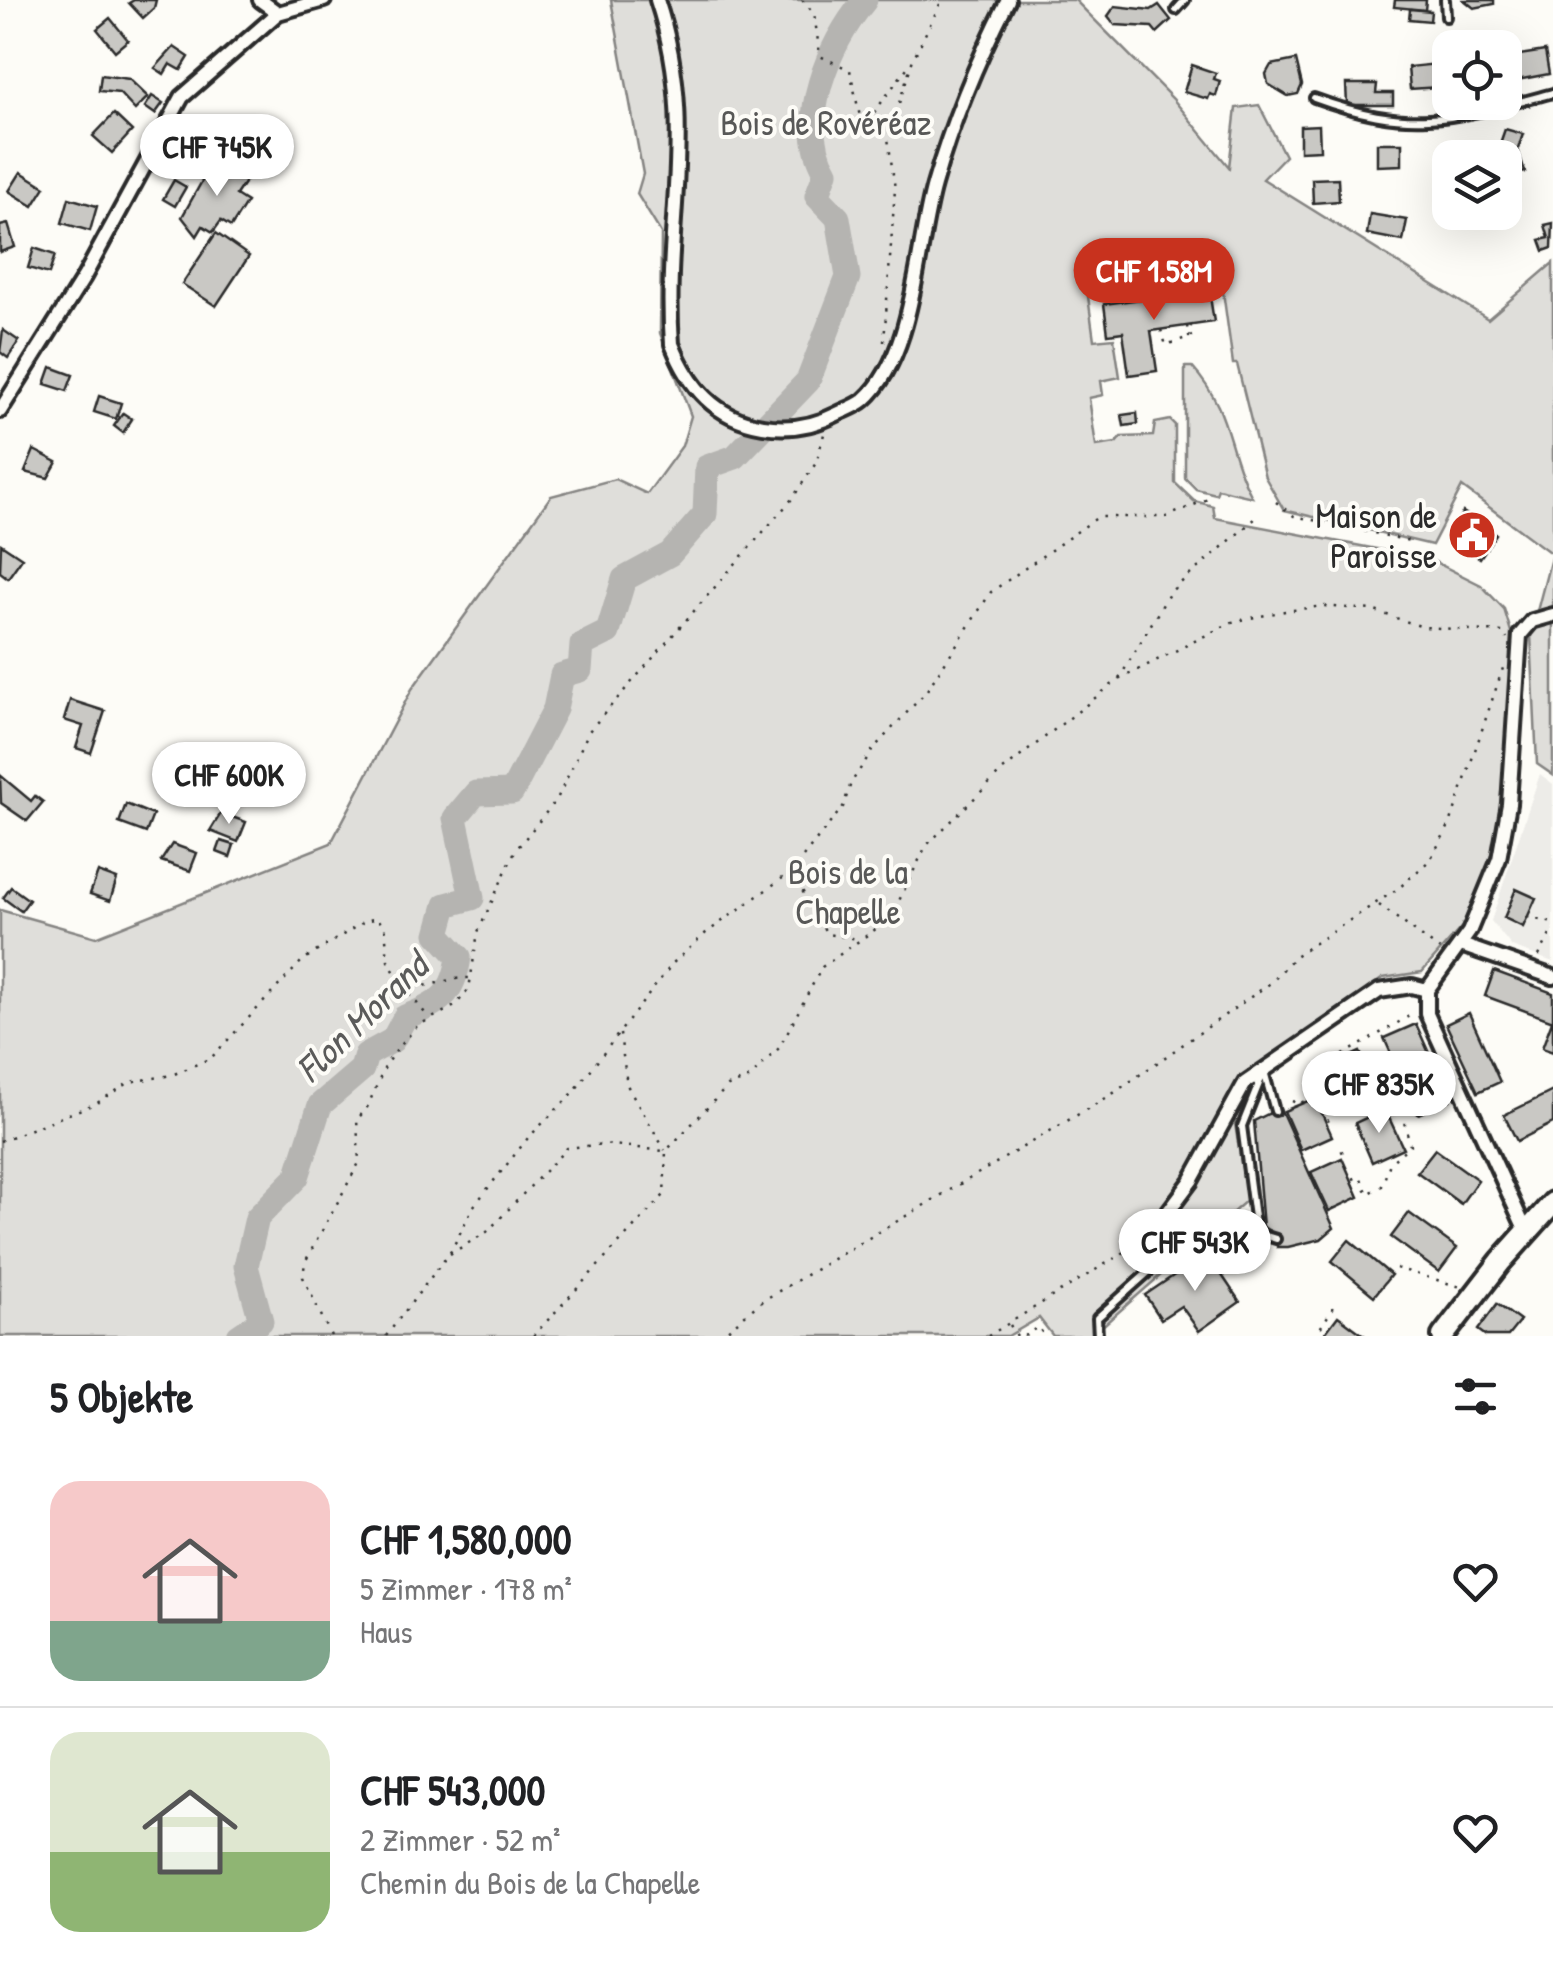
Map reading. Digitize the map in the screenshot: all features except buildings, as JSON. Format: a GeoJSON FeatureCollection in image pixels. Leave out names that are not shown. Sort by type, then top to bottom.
{"type":"FeatureCollection","features":[{"type":"Feature","properties":{"kind":"main road"},"geometry":{"type":"LineString","coordinates":[[1443,1336],[1553,1203]]}},
{"type":"Feature","properties":{"kind":"street"},"geometry":{"type":"LineString","coordinates":[[260,0],[278,13]]}},
{"type":"Feature","properties":{"kind":"street"},"geometry":{"type":"LineString","coordinates":[[0,410],[84,278],[182,97],[278,13],[324,0]]}},
{"type":"Feature","properties":{"kind":"street"},"geometry":{"type":"LineString","coordinates":[[657,0],[672,50],[681,112],[672,344],[684,376],[712,406],[750,424],[784,430],[828,418],[863,401],[888,368],[902,338],[934,186],[962,100],[1008,0]]}},
{"type":"Feature","properties":{"kind":"street"},"geometry":{"type":"LineString","coordinates":[[1526,1231],[1427,1014],[1428,990],[1468,932],[1498,859],[1509,804],[1520,635],[1532,620],[1553,615]]}},
{"type":"Feature","properties":{"kind":"street"},"geometry":{"type":"LineString","coordinates":[[1468,932],[1501,957]]}},
{"type":"Feature","properties":{"kind":"street"},"geometry":{"type":"LineString","coordinates":[[1461,945],[1553,977]]}},
{"type":"Feature","properties":{"kind":"street"},"geometry":{"type":"LineString","coordinates":[[1150,1236],[1191,1182],[1234,1096],[1264,1070],[1379,991],[1412,986],[1428,990]]}},
{"type":"Feature","properties":{"kind":"lane"},"geometry":{"type":"LineString","coordinates":[[1176,10],[1185,0]]}},
{"type":"Feature","properties":{"kind":"lane"},"geometry":{"type":"LineString","coordinates":[[1445,0],[1446,18]]}},
{"type":"Feature","properties":{"kind":"lane"},"geometry":{"type":"LineString","coordinates":[[1314,98],[1345,110],[1418,122],[1456,120],[1553,93]]}},
{"type":"Feature","properties":{"kind":"lane"},"geometry":{"type":"LineString","coordinates":[[1264,1070],[1275,1111]]}},
{"type":"Feature","properties":{"kind":"lane"},"geometry":{"type":"LineString","coordinates":[[1264,1070],[1242,1126],[1256,1224],[1263,1235],[1276,1239]]}},
{"type":"Feature","properties":{"kind":"lane"},"geometry":{"type":"LineString","coordinates":[[1098,1336],[1098,1318],[1154,1266],[1150,1236]]}},
{"type":"Feature","properties":{"kind":"path"},"geometry":{"type":"LineString","coordinates":[[802,0],[814,12],[820,56],[850,70],[860,117],[873,114],[913,59]]}},
{"type":"Feature","properties":{"kind":"path"},"geometry":{"type":"LineString","coordinates":[[888,368],[884,309],[895,189],[888,138],[913,59],[942,0]]}},
{"type":"Feature","properties":{"kind":"path"},"geometry":{"type":"LineString","coordinates":[[1161,330],[1166,344],[1192,336],[1189,326]]}},
{"type":"Feature","properties":{"kind":"path"},"geometry":{"type":"LineString","coordinates":[[331,1336],[303,1278],[305,1262],[359,1163],[357,1120],[366,1110],[387,1062],[417,1026],[455,1006],[473,978],[478,932],[515,851],[557,799],[590,732],[792,499],[816,464],[828,418]]}},
{"type":"Feature","properties":{"kind":"path"},"geometry":{"type":"LineString","coordinates":[[386,1336],[447,1256],[473,1207],[673,963],[706,933],[791,872],[843,807],[851,783],[874,748],[926,693],[991,592],[1098,517],[1166,517],[1210,498]]}},
{"type":"Feature","properties":{"kind":"path"},"geometry":{"type":"LineString","coordinates":[[1276,502],[1294,516],[1410,542]]}},
{"type":"Feature","properties":{"kind":"path"},"geometry":{"type":"LineString","coordinates":[[1118,680],[1170,592],[1256,518]]}},
{"type":"Feature","properties":{"kind":"path"},"geometry":{"type":"LineString","coordinates":[[666,1151],[728,1086],[748,1078],[779,1048],[822,966],[890,919],[926,846],[1003,770],[1118,680],[1232,622],[1324,606],[1372,610],[1423,627],[1503,632],[1513,650]]}},
{"type":"Feature","properties":{"kind":"path"},"geometry":{"type":"LineString","coordinates":[[720,1336],[762,1301],[1111,1095],[1272,982],[1295,956],[1378,904],[1430,860],[1450,824],[1507,659]]}},
{"type":"Feature","properties":{"kind":"path"},"geometry":{"type":"LineString","coordinates":[[791,872],[827,934],[858,939]]}},
{"type":"Feature","properties":{"kind":"path"},"geometry":{"type":"LineString","coordinates":[[1378,904],[1440,949]]}},
{"type":"Feature","properties":{"kind":"path"},"geometry":{"type":"LineString","coordinates":[[0,1140],[97,1103],[130,1082],[172,1074],[211,1058],[303,960],[365,921],[377,918],[385,927],[388,961],[430,1020]]}},
{"type":"Feature","properties":{"kind":"path"},"geometry":{"type":"LineString","coordinates":[[1527,918],[1553,923]]}},
{"type":"Feature","properties":{"kind":"path"},"geometry":{"type":"LineString","coordinates":[[1538,958],[1553,930]]}},
{"type":"Feature","properties":{"kind":"path"},"geometry":{"type":"LineString","coordinates":[[403,986],[421,989],[450,977],[473,978]]}},
{"type":"Feature","properties":{"kind":"path"},"geometry":{"type":"LineString","coordinates":[[1316,1071],[1417,1012]]}},
{"type":"Feature","properties":{"kind":"path"},"geometry":{"type":"LineString","coordinates":[[533,1336],[664,1195],[666,1151],[626,1085],[620,1032]]}},
{"type":"Feature","properties":{"kind":"path"},"geometry":{"type":"LineString","coordinates":[[1370,1069],[1380,1065]]}},
{"type":"Feature","properties":{"kind":"path"},"geometry":{"type":"LineString","coordinates":[[1292,1101],[1299,1104],[1324,1090]]}},
{"type":"Feature","properties":{"kind":"path"},"geometry":{"type":"LineString","coordinates":[[1386,1100],[1393,1097]]}},
{"type":"Feature","properties":{"kind":"path"},"geometry":{"type":"LineString","coordinates":[[1328,1121],[1335,1118]]}},
{"type":"Feature","properties":{"kind":"path"},"geometry":{"type":"LineString","coordinates":[[1353,1179],[1360,1176],[1368,1194],[1382,1186],[1390,1163],[1410,1145],[1405,1124],[1397,1127]]}},
{"type":"Feature","properties":{"kind":"path"},"geometry":{"type":"LineString","coordinates":[[447,1256],[488,1232],[567,1148],[604,1144],[666,1151]]}},
{"type":"Feature","properties":{"kind":"path"},"geometry":{"type":"LineString","coordinates":[[1341,1152],[1348,1148]]}},
{"type":"Feature","properties":{"kind":"path"},"geometry":{"type":"LineString","coordinates":[[988,1336],[1150,1236]]}},
{"type":"Feature","properties":{"kind":"path"},"geometry":{"type":"LineString","coordinates":[[1396,1268],[1476,1292]]}},
{"type":"Feature","properties":{"kind":"path"},"geometry":{"type":"LineString","coordinates":[[1316,1336],[1315,1330],[1337,1302]]}},
{"type":"Feature","properties":{"kind":"path"},"geometry":{"type":"LineString","coordinates":[[1009,1323],[1017,1336]]}},
{"type":"Feature","properties":{"kind":"path"},"geometry":{"type":"LineString","coordinates":[[1024,1336],[1038,1327],[1045,1336]]}},
{"type":"Feature","properties":{"kind":"shaded area"},"geometry":{"type":"Polygon","coordinates":[[[1540,774],[1553,784],[1553,962],[1512,947],[1491,921],[1540,774]]]}},
{"type":"Feature","properties":{"kind":"green space","name":"Bois de la Chapelle"},"geometry":{"type":"Polygon","coordinates":[[[611,0],[1075,0],[1173,99],[1229,167],[1236,108],[1259,105],[1285,156],[1263,179],[1488,319],[1553,263],[1553,775],[1537,764],[1531,634],[1552,554],[1462,487],[1432,545],[1284,510],[1265,477],[1237,364],[1233,364],[1221,277],[1213,265],[1086,282],[1094,340],[1114,338],[1120,377],[1101,381],[1103,395],[1089,398],[1096,446],[1116,443],[1121,437],[1153,436],[1155,423],[1170,420],[1175,425],[1175,483],[1194,501],[1213,506],[1215,518],[1429,559],[1481,585],[1504,609],[1511,632],[1509,734],[1498,819],[1490,861],[1465,923],[1422,972],[1383,978],[1257,1070],[1233,1111],[1247,1200],[1091,1336],[1053,1336],[1039,1318],[1008,1336],[0,1336],[0,910],[96,937],[331,843],[412,689],[551,496],[615,479],[647,494],[682,446],[691,416],[660,333],[661,233],[637,194],[643,174],[611,0]]]}},
{"type":"Feature","properties":{"kind":"green space"},"geometry":{"type":"Polygon","coordinates":[[[1185,367],[1192,367],[1215,400],[1252,497],[1218,489],[1216,494],[1196,489],[1185,478],[1185,367]]]}},
{"type":"Feature","properties":{"kind":"waterway","name":"Flon Morand"},"geometry":{"type":"LineString","coordinates":[[239,1336],[261,1321],[246,1266],[257,1218],[297,1177],[320,1105],[362,1069],[366,1055],[393,1040],[405,1017],[436,1002],[453,980],[459,957],[438,934],[446,905],[472,898],[455,818],[476,793],[512,792],[555,709],[562,675],[580,670],[582,645],[608,632],[624,579],[670,554],[705,514],[707,467],[735,457],[808,381],[848,277],[838,218],[817,196],[826,172],[817,151],[815,106],[839,38],[865,0]]}},
{"type":"Feature","properties":{"kind":"place","name":"Maison de Paroisse"},"geometry":{"type":"Point","coordinates":[1472,535]}},
{"type":"Feature","properties":{"kind":"park label","name":"Bois de Rovéréaz"},"geometry":{"type":"Point","coordinates":[826,122]}}]}
